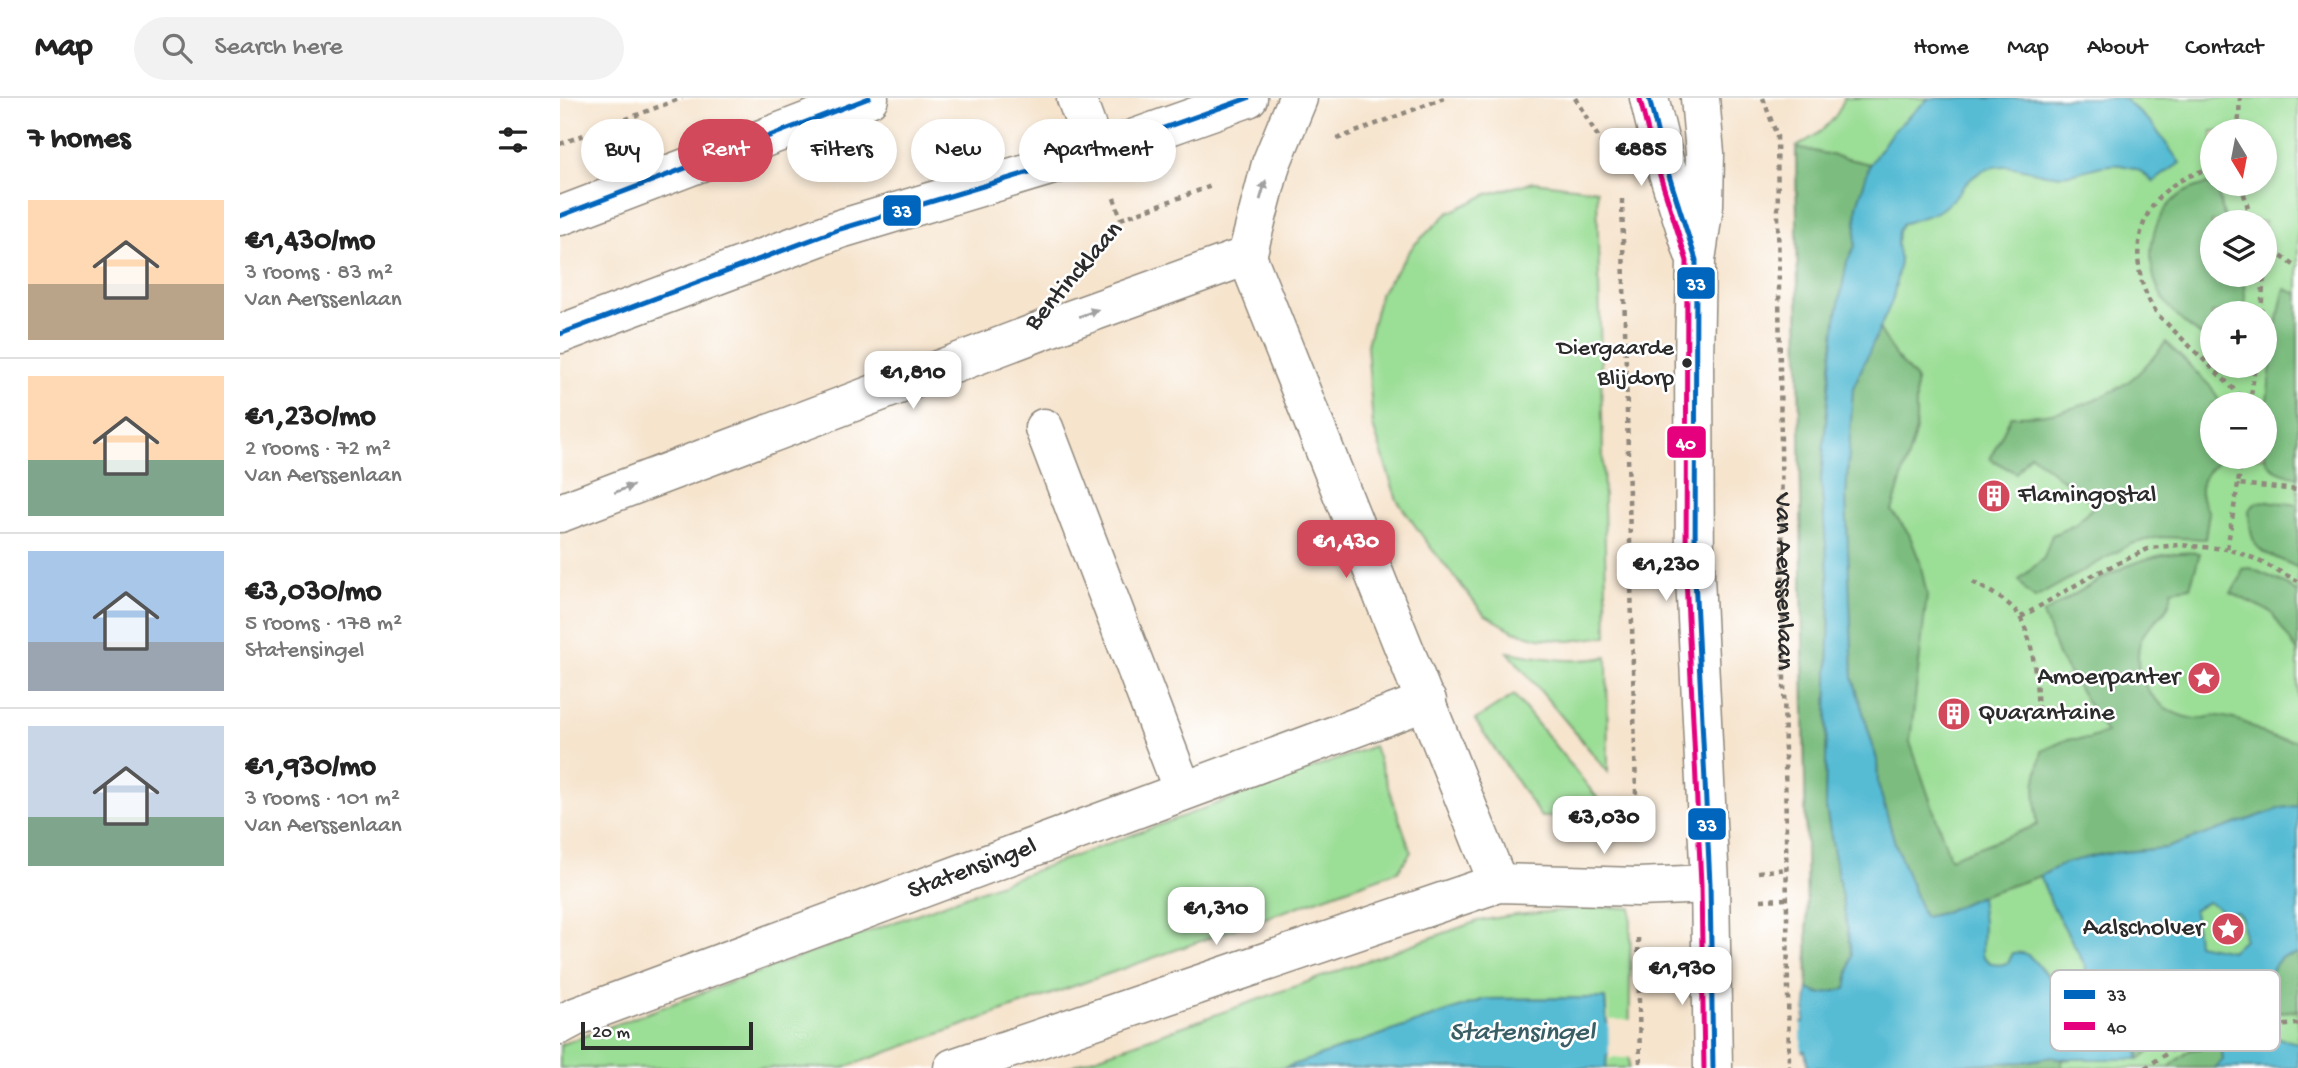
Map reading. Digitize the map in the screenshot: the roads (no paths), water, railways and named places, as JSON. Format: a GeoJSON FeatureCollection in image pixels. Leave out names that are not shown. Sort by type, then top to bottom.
{"type":"FeatureCollection","features":[{"type":"Feature","properties":{"kind":"street"},"geometry":{"type":"LineString","coordinates":[[560,216],[869,98]]}},
{"type":"Feature","properties":{"kind":"street"},"geometry":{"type":"LineString","coordinates":[[1076,98],[1084,119]]}},
{"type":"Feature","properties":{"kind":"street"},"geometry":{"type":"LineString","coordinates":[[1176,124],[1248,98]]}},
{"type":"Feature","properties":{"kind":"street"},"geometry":{"type":"LineString","coordinates":[[1298,98],[1271,164],[1247,256],[1498,883]]}},
{"type":"Feature","properties":{"kind":"street"},"geometry":{"type":"LineString","coordinates":[[1649,98],[1664,160],[1696,260]]}},
{"type":"Feature","properties":{"kind":"street"},"geometry":{"type":"LineString","coordinates":[[1700,98],[1705,153],[1704,205],[1696,260],[1695,578],[1710,884],[1713,1068]]}},
{"type":"Feature","properties":{"kind":"street"},"geometry":{"type":"LineString","coordinates":[[560,334],[840,229],[1019,175]]}},
{"type":"Feature","properties":{"kind":"street","name":"Bentincklaan"},"geometry":{"type":"LineString","coordinates":[[560,513],[1247,256]]}},
{"type":"Feature","properties":{"kind":"street"},"geometry":{"type":"LineString","coordinates":[[1044,428],[1183,791]]}},
{"type":"Feature","properties":{"kind":"street","name":"Statensingel"},"geometry":{"type":"LineString","coordinates":[[560,1025],[588,1012],[1427,701]]}},
{"type":"Feature","properties":{"kind":"street"},"geometry":{"type":"LineString","coordinates":[[953,1068],[1498,883],[1638,887],[1710,884]]}},
{"type":"Feature","properties":{"kind":"water"},"geometry":{"type":"Polygon","coordinates":[[[1929,98],[2123,98],[2152,124],[2180,163],[2153,182],[2137,170],[2117,165],[2061,175],[1997,166],[1980,172],[1968,181],[1943,208],[1903,224],[1898,231],[1900,261],[1893,299],[1853,388],[1846,497],[1853,678],[1877,760],[1878,784],[1895,843],[1924,917],[1942,913],[1980,896],[1982,955],[1991,963],[2000,965],[2008,963],[2013,953],[2024,953],[2050,978],[2050,1051],[2139,1051],[2138,1059],[2051,1057],[2024,1062],[1808,1068],[1805,1051],[1607,1055],[1606,1068],[1284,1068],[1485,999],[1605,998],[1607,1023],[1804,1022],[1808,989],[1820,994],[1846,989],[1852,955],[1825,802],[1830,599],[1821,479],[1836,319],[1847,262],[1855,246],[1857,206],[1870,164],[1893,131],[1929,98]]]}},
{"type":"Feature","properties":{"kind":"water"},"geometry":{"type":"Polygon","coordinates":[[[2298,806],[2298,954],[2281,957],[2272,970],[2085,970],[2040,876],[2065,863],[2102,854],[2166,848],[2282,808],[2298,806]],[[2208,902],[2194,909],[2197,944],[2231,951],[2244,939],[2242,918],[2237,912],[2225,912],[2208,902]]]}},
{"type":"Feature","properties":{"kind":"water"},"geometry":{"type":"Polygon","coordinates":[[[2280,1038],[2298,1043],[2298,1068],[2215,1068],[2223,1060],[2222,1051],[2280,1051],[2280,1038]]]}},
{"type":"Feature","properties":{"kind":"place","name":"Diergaarde Blijdorp"},"geometry":{"type":"Point","coordinates":[1687,363]}},
{"type":"Feature","properties":{"kind":"place","name":"Flamingostal"},"geometry":{"type":"Point","coordinates":[1994,496]}},
{"type":"Feature","properties":{"kind":"place","name":"Amoerpanter"},"geometry":{"type":"Point","coordinates":[2204,678]}},
{"type":"Feature","properties":{"kind":"place","name":"Quarantaine"},"geometry":{"type":"Point","coordinates":[1954,714]}},
{"type":"Feature","properties":{"kind":"place","name":"Aalscholver"},"geometry":{"type":"Point","coordinates":[2228,929]}}]}
